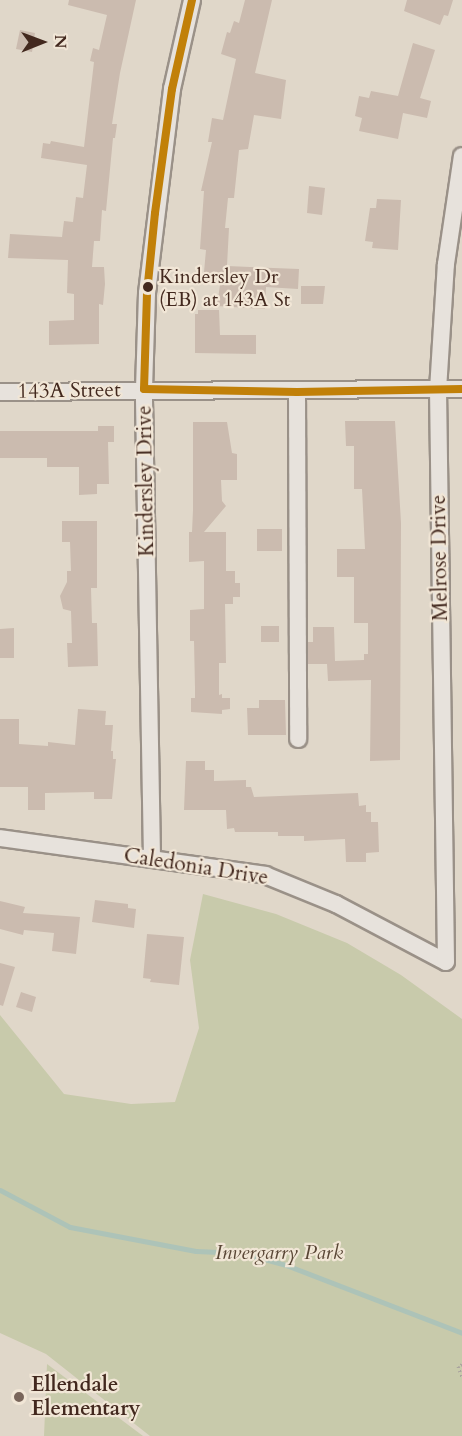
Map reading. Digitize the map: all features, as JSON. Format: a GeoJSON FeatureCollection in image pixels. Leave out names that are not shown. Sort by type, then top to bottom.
{"type":"FeatureCollection","features":[{"type":"Feature","properties":{"kind":"street","name":"Kindersley Drive"},"geometry":{"type":"LineString","coordinates":[[152,858],[144,389],[147,293],[172,89],[192,0]]}},
{"type":"Feature","properties":{"kind":"street","name":"Melrose Drive"},"geometry":{"type":"LineString","coordinates":[[446,962],[438,390],[446,264],[462,156]]}},
{"type":"Feature","properties":{"kind":"street","name":"143A Street"},"geometry":{"type":"LineString","coordinates":[[0,392],[144,389],[297,392],[462,389]]}},
{"type":"Feature","properties":{"kind":"street"},"geometry":{"type":"LineString","coordinates":[[297,392],[298,739]]}},
{"type":"Feature","properties":{"kind":"street","name":"Caledonia Drive"},"geometry":{"type":"LineString","coordinates":[[0,838],[264,875],[336,904],[446,962]]}},
{"type":"Feature","properties":{"kind":"path"},"geometry":{"type":"LineString","coordinates":[[462,1364],[458,1366],[462,1377]]}},
{"type":"Feature","properties":{"kind":"green space","name":"Invergarry Park"},"geometry":{"type":"Polygon","coordinates":[[[203,894],[276,914],[347,943],[401,975],[462,1019],[462,1436],[150,1436],[46,1354],[0,1333],[0,1015],[64,1094],[131,1104],[175,1102],[199,1028],[190,960],[203,894]]]}},
{"type":"Feature","properties":{"kind":"green space"},"geometry":{"type":"Polygon","coordinates":[[[47,1364],[143,1436],[44,1436],[47,1364]]]}},
{"type":"Feature","properties":{"kind":"building"},"geometry":{"type":"Polygon","coordinates":[[[69,0],[136,0],[120,73],[112,124],[117,124],[115,138],[113,138],[106,211],[102,210],[100,241],[94,241],[92,267],[104,267],[105,284],[103,305],[99,304],[99,344],[49,345],[49,321],[74,320],[74,294],[67,293],[68,260],[8,258],[10,234],[62,237],[64,221],[73,222],[76,197],[83,198],[87,165],[41,158],[43,143],[50,144],[51,141],[84,147],[94,62],[90,61],[93,48],[99,50],[107,15],[68,5],[69,0]]]}},
{"type":"Feature","properties":{"kind":"building"},"geometry":{"type":"Polygon","coordinates":[[[245,0],[272,0],[255,73],[286,80],[281,119],[254,115],[248,149],[239,150],[234,198],[228,198],[225,228],[229,228],[227,266],[299,269],[298,289],[266,287],[265,309],[217,306],[220,285],[203,283],[206,250],[200,249],[204,191],[201,191],[212,142],[208,142],[212,118],[223,120],[236,59],[221,54],[227,32],[230,33],[234,21],[239,23],[245,0]]]}},
{"type":"Feature","properties":{"kind":"building"},"geometry":{"type":"Polygon","coordinates":[[[407,0],[453,0],[448,16],[444,15],[440,25],[404,11],[407,0]]]}},
{"type":"Feature","properties":{"kind":"building"},"geometry":{"type":"Polygon","coordinates":[[[20,30],[35,33],[32,52],[16,49],[20,30]]]}},
{"type":"Feature","properties":{"kind":"building"},"geometry":{"type":"Polygon","coordinates":[[[413,43],[435,50],[420,98],[431,101],[427,118],[403,113],[398,139],[359,131],[362,118],[355,116],[359,96],[369,98],[371,91],[398,96],[413,43]]]}},
{"type":"Feature","properties":{"kind":"building"},"geometry":{"type":"Polygon","coordinates":[[[309,186],[325,188],[322,215],[307,213],[309,186]]]}},
{"type":"Feature","properties":{"kind":"building"},"geometry":{"type":"Polygon","coordinates":[[[377,199],[401,200],[398,250],[372,248],[373,242],[365,241],[370,208],[376,208],[377,199]]]}},
{"type":"Feature","properties":{"kind":"building"},"geometry":{"type":"Polygon","coordinates":[[[301,286],[325,286],[323,304],[301,304],[301,286]]]}},
{"type":"Feature","properties":{"kind":"building"},"geometry":{"type":"Polygon","coordinates":[[[198,310],[219,310],[220,335],[256,335],[256,354],[195,353],[195,314],[198,314],[198,310]]]}},
{"type":"Feature","properties":{"kind":"building"},"geometry":{"type":"Polygon","coordinates":[[[345,421],[395,421],[401,523],[400,760],[370,761],[371,680],[328,681],[327,664],[308,664],[308,642],[313,642],[313,627],[334,627],[335,661],[364,660],[364,654],[368,654],[368,623],[354,623],[354,577],[337,577],[337,549],[365,549],[362,489],[354,489],[354,446],[346,446],[345,421]]]}},
{"type":"Feature","properties":{"kind":"building"},"geometry":{"type":"Polygon","coordinates":[[[193,422],[227,422],[232,453],[237,454],[237,480],[221,480],[222,501],[226,506],[204,532],[226,532],[226,571],[235,571],[235,583],[240,583],[240,597],[233,597],[233,604],[225,604],[226,663],[219,663],[219,695],[222,694],[222,698],[230,698],[230,709],[222,710],[222,714],[191,712],[191,698],[195,698],[195,688],[194,641],[190,641],[190,610],[204,609],[204,561],[189,562],[189,532],[192,532],[193,510],[193,422]]]}},
{"type":"Feature","properties":{"kind":"building"},"geometry":{"type":"Polygon","coordinates":[[[98,426],[114,426],[114,442],[108,442],[109,484],[97,484],[97,494],[79,495],[79,467],[47,467],[47,458],[0,458],[0,431],[98,431],[98,426]]]}},
{"type":"Feature","properties":{"kind":"building"},"geometry":{"type":"Polygon","coordinates":[[[62,521],[97,521],[97,588],[91,588],[92,623],[97,623],[98,666],[68,667],[67,643],[72,643],[71,611],[63,609],[60,596],[67,582],[67,571],[71,571],[70,542],[62,542],[62,521]]]}},
{"type":"Feature","properties":{"kind":"building"},"geometry":{"type":"Polygon","coordinates":[[[257,529],[282,529],[282,551],[257,551],[257,529]]]}},
{"type":"Feature","properties":{"kind":"building"},"geometry":{"type":"Polygon","coordinates":[[[261,626],[279,626],[279,642],[261,642],[261,626]]]}},
{"type":"Feature","properties":{"kind":"building"},"geometry":{"type":"Polygon","coordinates":[[[14,628],[14,658],[0,658],[0,629],[14,628]]]}},
{"type":"Feature","properties":{"kind":"building"},"geometry":{"type":"Polygon","coordinates":[[[259,700],[285,700],[286,735],[248,735],[247,708],[259,708],[259,700]]]}},
{"type":"Feature","properties":{"kind":"building"},"geometry":{"type":"Polygon","coordinates":[[[78,709],[106,711],[105,725],[113,725],[111,751],[113,751],[113,759],[116,759],[112,799],[94,799],[94,792],[45,793],[45,810],[28,810],[28,787],[0,787],[0,719],[19,719],[19,744],[48,746],[48,742],[75,745],[78,709]]]}},
{"type":"Feature","properties":{"kind":"building"},"geometry":{"type":"Polygon","coordinates":[[[186,761],[205,761],[205,770],[214,770],[214,781],[246,780],[246,787],[251,787],[254,797],[358,793],[359,806],[366,805],[366,812],[371,812],[371,822],[378,822],[379,852],[366,853],[366,862],[346,862],[345,839],[304,841],[304,836],[278,836],[278,832],[235,832],[234,828],[227,829],[226,810],[184,810],[186,761]]]}},
{"type":"Feature","properties":{"kind":"building"},"geometry":{"type":"Polygon","coordinates":[[[95,900],[128,904],[128,908],[136,909],[134,928],[92,922],[95,900]]]}},
{"type":"Feature","properties":{"kind":"building"},"geometry":{"type":"Polygon","coordinates":[[[0,901],[25,907],[23,913],[80,917],[76,954],[52,951],[54,933],[24,930],[23,935],[0,929],[0,901]]]}},
{"type":"Feature","properties":{"kind":"building"},"geometry":{"type":"Polygon","coordinates":[[[147,934],[184,937],[179,985],[150,982],[151,979],[143,978],[147,934]]]}},
{"type":"Feature","properties":{"kind":"building"},"geometry":{"type":"Polygon","coordinates":[[[0,963],[15,967],[3,1006],[0,1005],[0,963]]]}},
{"type":"Feature","properties":{"kind":"building"},"geometry":{"type":"Polygon","coordinates":[[[21,992],[36,997],[32,1012],[16,1007],[21,992]]]}},
{"type":"Feature","properties":{"kind":"waterway"},"geometry":{"type":"LineString","coordinates":[[0,1190],[70,1227],[196,1251],[242,1253],[286,1265],[462,1333]]}},
{"type":"Feature","properties":{"kind":"transit line"},"geometry":{"type":"LineString","coordinates":[[144,389],[147,293],[155,213],[172,89],[192,0]]}},
{"type":"Feature","properties":{"kind":"transit line"},"geometry":{"type":"LineString","coordinates":[[144,389],[297,392],[462,389]]}},
{"type":"Feature","properties":{"kind":"place","name":"Kindersley Dr (EB) at 143A St"},"geometry":{"type":"Point","coordinates":[148,287]}},
{"type":"Feature","properties":{"kind":"place","name":"Ellendale Elementary"},"geometry":{"type":"Point","coordinates":[19,1397]}}]}
